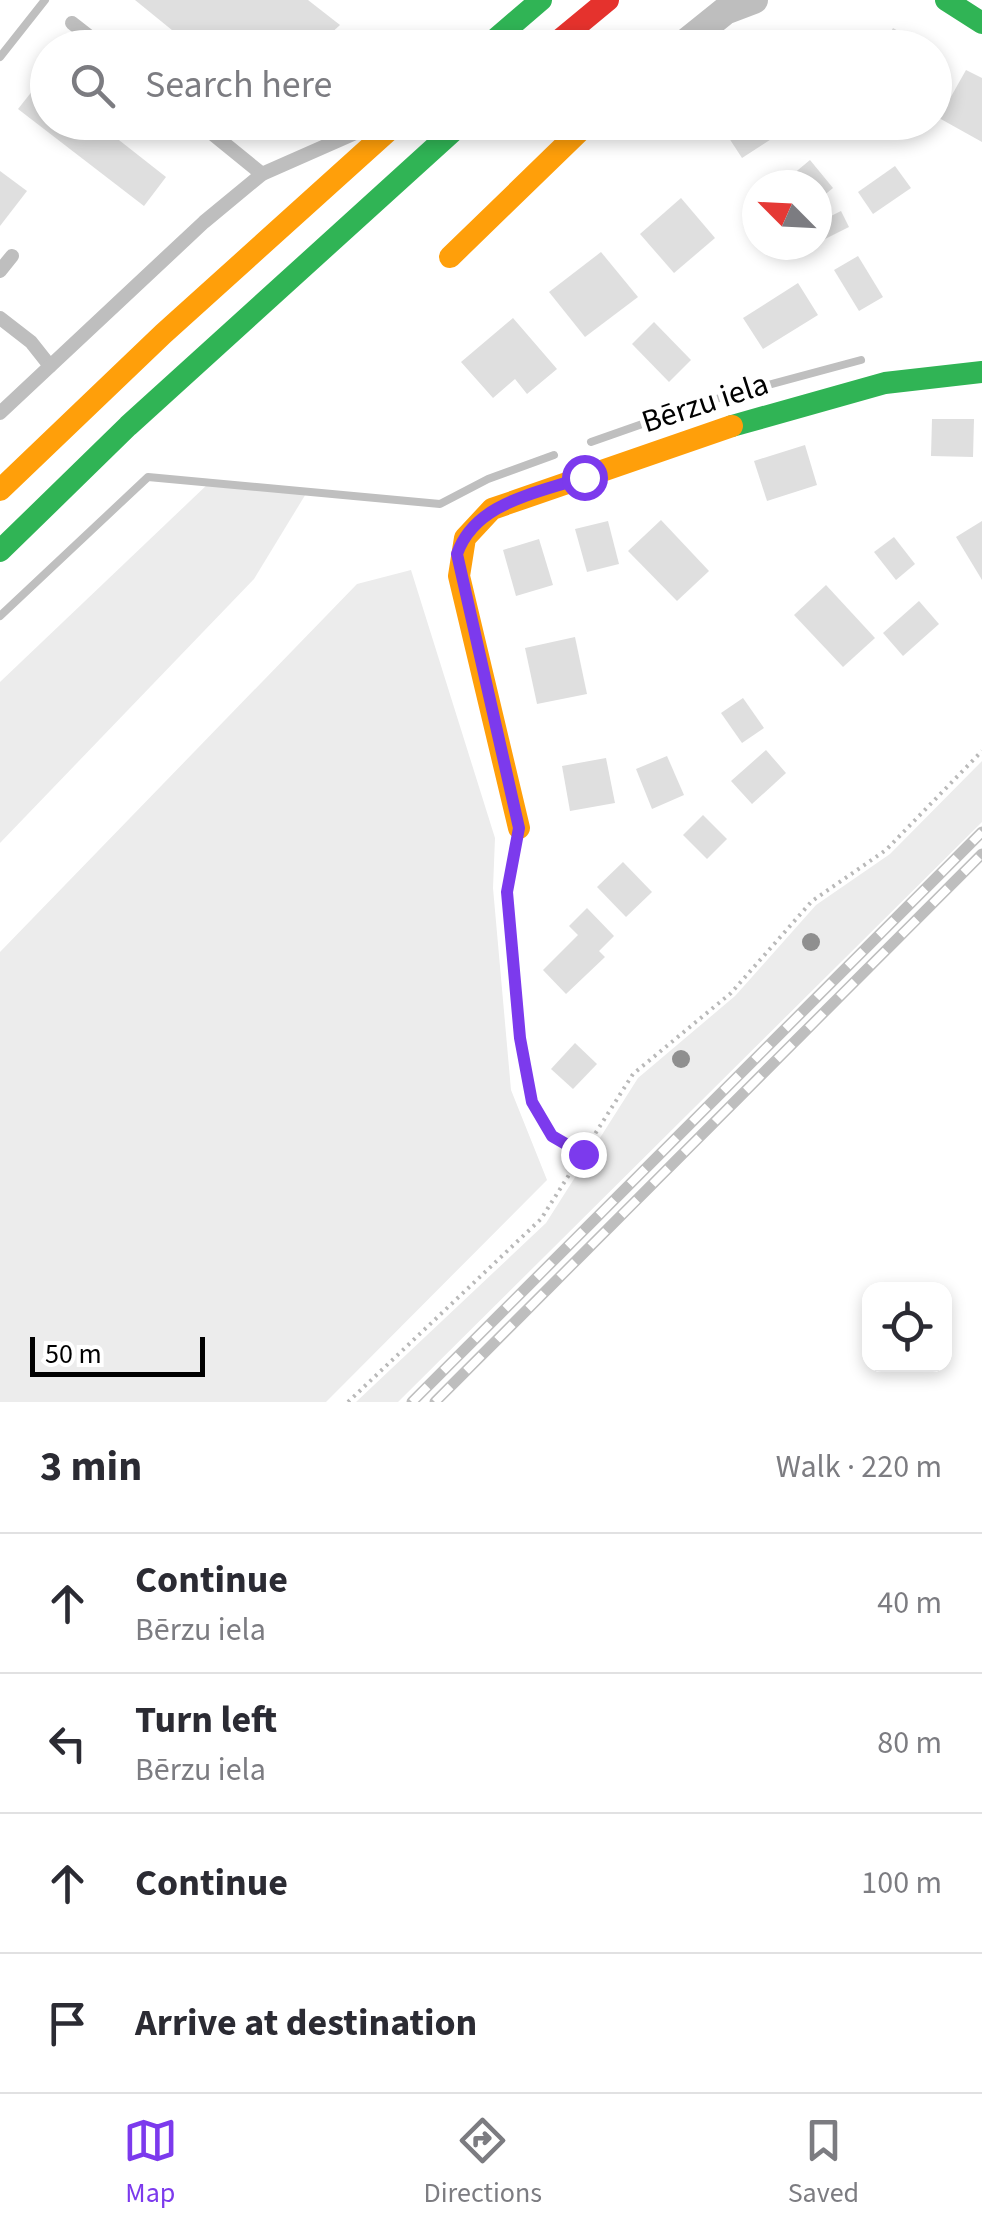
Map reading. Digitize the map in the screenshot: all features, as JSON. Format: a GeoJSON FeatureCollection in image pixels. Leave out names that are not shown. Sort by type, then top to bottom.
{"type":"FeatureCollection","features":[{"type":"Feature","properties":{"kind":"main road"},"geometry":{"type":"LineString","coordinates":[[506,30],[541,0]]}},
{"type":"Feature","properties":{"kind":"main road"},"geometry":{"type":"LineString","coordinates":[[572,30],[608,0]]}},
{"type":"Feature","properties":{"kind":"main road"},"geometry":{"type":"LineString","coordinates":[[946,0],[982,23]]}},
{"type":"Feature","properties":{"kind":"main road"},"geometry":{"type":"LineString","coordinates":[[0,490],[163,334],[378,140]]}},
{"type":"Feature","properties":{"kind":"main road"},"geometry":{"type":"LineString","coordinates":[[0,551],[185,374],[443,140]]}},
{"type":"Feature","properties":{"kind":"main road"},"geometry":{"type":"LineString","coordinates":[[450,257],[570,140]]}},
{"type":"Feature","properties":{"kind":"main road"},"geometry":{"type":"LineString","coordinates":[[163,334],[154,355],[157,367],[166,376],[185,374]]}},
{"type":"Feature","properties":{"kind":"main road","name":"Bērzu iela"},"geometry":{"type":"LineString","coordinates":[[519,828],[458,576],[457,554],[464,532],[492,509],[736,425],[885,384],[982,372]]}},
{"type":"Feature","properties":{"kind":"street"},"geometry":{"type":"LineString","coordinates":[[701,30],[725,11],[754,0]]}},
{"type":"Feature","properties":{"kind":"lane"},"geometry":{"type":"LineString","coordinates":[[72,23],[81,30]]}},
{"type":"Feature","properties":{"kind":"lane"},"geometry":{"type":"LineString","coordinates":[[220,140],[262,174]]}},
{"type":"Feature","properties":{"kind":"lane"},"geometry":{"type":"LineString","coordinates":[[0,413],[204,222],[262,174],[342,140]]}},
{"type":"Feature","properties":{"kind":"lane"},"geometry":{"type":"LineString","coordinates":[[0,271],[12,256]]}},
{"type":"Feature","properties":{"kind":"lane"},"geometry":{"type":"LineString","coordinates":[[0,318],[31,342],[50,366]]}},
{"type":"Feature","properties":{"kind":"path"},"geometry":{"type":"LineString","coordinates":[[348,1402],[542,1219],[633,1074],[651,1055],[731,993],[812,901],[886,850],[982,752]]}},
{"type":"Feature","properties":{"kind":"path"},"geometry":{"type":"LineString","coordinates":[[519,828],[507,892],[520,1038],[532,1102],[552,1136],[583,1154]]}},
{"type":"Feature","properties":{"kind":"shaded area"},"geometry":{"type":"Polygon","coordinates":[[[210,482],[307,492],[254,579],[0,843],[0,682],[210,482]]]}},
{"type":"Feature","properties":{"kind":"shaded area"},"geometry":{"type":"Polygon","coordinates":[[[411,570],[495,838],[493,888],[511,1090],[547,1180],[326,1402],[0,1402],[0,952],[357,584],[411,570]]]}},
{"type":"Feature","properties":{"kind":"shaded area"},"geometry":{"type":"Polygon","coordinates":[[[982,761],[982,822],[398,1402],[356,1402],[546,1223],[638,1078],[735,996],[816,905],[890,854],[982,761]]]}},
{"type":"Feature","properties":{"kind":"building"},"geometry":{"type":"Polygon","coordinates":[[[135,0],[308,0],[340,25],[335,30],[172,30],[135,0]]]}},
{"type":"Feature","properties":{"kind":"building"},"geometry":{"type":"Polygon","coordinates":[[[966,70],[982,78],[982,142],[952,125],[952,95],[966,70]]]}},
{"type":"Feature","properties":{"kind":"building"},"geometry":{"type":"Polygon","coordinates":[[[30,94],[30,118],[18,109],[30,94]]]}},
{"type":"Feature","properties":{"kind":"building"},"geometry":{"type":"Polygon","coordinates":[[[58,140],[119,140],[166,177],[144,206],[58,140]]]}},
{"type":"Feature","properties":{"kind":"building"},"geometry":{"type":"Polygon","coordinates":[[[730,140],[770,140],[742,158],[730,140]]]}},
{"type":"Feature","properties":{"kind":"building"},"geometry":{"type":"Polygon","coordinates":[[[810,160],[818,170],[798,170],[810,160]]]}},
{"type":"Feature","properties":{"kind":"building"},"geometry":{"type":"Polygon","coordinates":[[[895,166],[911,188],[873,214],[858,192],[895,166]]]}},
{"type":"Feature","properties":{"kind":"building"},"geometry":{"type":"Polygon","coordinates":[[[0,171],[27,191],[0,226],[0,171]]]}},
{"type":"Feature","properties":{"kind":"building"},"geometry":{"type":"Polygon","coordinates":[[[681,198],[715,238],[674,273],[640,234],[681,198]]]}},
{"type":"Feature","properties":{"kind":"building"},"geometry":{"type":"Polygon","coordinates":[[[841,211],[849,227],[832,236],[832,216],[841,211]]]}},
{"type":"Feature","properties":{"kind":"building"},"geometry":{"type":"Polygon","coordinates":[[[601,252],[638,297],[585,337],[549,292],[601,252]]]}},
{"type":"Feature","properties":{"kind":"building"},"geometry":{"type":"Polygon","coordinates":[[[858,256],[883,297],[859,311],[834,270],[858,256]]]}},
{"type":"Feature","properties":{"kind":"building"},"geometry":{"type":"Polygon","coordinates":[[[798,283],[818,315],[763,349],[743,318],[798,283]]]}},
{"type":"Feature","properties":{"kind":"building"},"geometry":{"type":"Polygon","coordinates":[[[513,318],[557,369],[527,394],[515,379],[493,398],[461,362],[513,318]]]}},
{"type":"Feature","properties":{"kind":"building"},"geometry":{"type":"Polygon","coordinates":[[[654,322],[691,360],[669,382],[632,344],[654,322]]]}},
{"type":"Feature","properties":{"kind":"building"},"geometry":{"type":"Polygon","coordinates":[[[932,419],[974,419],[973,457],[931,456],[932,419]]]}},
{"type":"Feature","properties":{"kind":"building"},"geometry":{"type":"Polygon","coordinates":[[[805,445],[817,485],[767,501],[754,461],[805,445]]]}},
{"type":"Feature","properties":{"kind":"building"},"geometry":{"type":"Polygon","coordinates":[[[661,520],[709,571],[677,601],[628,551],[661,520]]]}},
{"type":"Feature","properties":{"kind":"building"},"geometry":{"type":"Polygon","coordinates":[[[608,521],[619,564],[587,572],[575,529],[608,521]]]}},
{"type":"Feature","properties":{"kind":"building"},"geometry":{"type":"Polygon","coordinates":[[[982,521],[982,580],[956,537],[982,521]]]}},
{"type":"Feature","properties":{"kind":"building"},"geometry":{"type":"Polygon","coordinates":[[[894,537],[915,564],[896,580],[874,552],[894,537]]]}},
{"type":"Feature","properties":{"kind":"building"},"geometry":{"type":"Polygon","coordinates":[[[539,539],[553,585],[516,596],[503,550],[539,539]]]}},
{"type":"Feature","properties":{"kind":"building"},"geometry":{"type":"Polygon","coordinates":[[[826,585],[875,638],[843,667],[794,615],[826,585]]]}},
{"type":"Feature","properties":{"kind":"building"},"geometry":{"type":"Polygon","coordinates":[[[919,601],[939,624],[903,656],[883,633],[919,601]]]}},
{"type":"Feature","properties":{"kind":"building"},"geometry":{"type":"Polygon","coordinates":[[[575,637],[587,694],[537,704],[525,648],[575,637]]]}},
{"type":"Feature","properties":{"kind":"building"},"geometry":{"type":"Polygon","coordinates":[[[743,698],[764,728],[742,743],[721,713],[743,698]]]}},
{"type":"Feature","properties":{"kind":"building"},"geometry":{"type":"Polygon","coordinates":[[[766,750],[786,773],[752,804],[731,781],[766,750]]]}},
{"type":"Feature","properties":{"kind":"building"},"geometry":{"type":"Polygon","coordinates":[[[667,756],[684,795],[652,809],[636,769],[667,756]]]}},
{"type":"Feature","properties":{"kind":"building"},"geometry":{"type":"Polygon","coordinates":[[[606,758],[615,803],[570,811],[562,766],[606,758]]]}},
{"type":"Feature","properties":{"kind":"building"},"geometry":{"type":"Polygon","coordinates":[[[703,815],[727,839],[707,859],[683,835],[703,815]]]}},
{"type":"Feature","properties":{"kind":"building"},"geometry":{"type":"Polygon","coordinates":[[[623,862],[652,892],[626,917],[597,887],[623,862]]]}},
{"type":"Feature","properties":{"kind":"building"},"geometry":{"type":"Polygon","coordinates":[[[587,908],[614,936],[599,951],[605,957],[566,994],[543,970],[578,935],[569,926],[587,908]]]}},
{"type":"Feature","properties":{"kind":"building"},"geometry":{"type":"Polygon","coordinates":[[[575,1043],[597,1064],[573,1089],[551,1069],[575,1043]]]}},
{"type":"Feature","properties":{"kind":"waterway"},"geometry":{"type":"LineString","coordinates":[[0,57],[45,0]]}},
{"type":"Feature","properties":{"kind":"waterway"},"geometry":{"type":"LineString","coordinates":[[591,442],[705,402],[861,360]]}},
{"type":"Feature","properties":{"kind":"waterway"},"geometry":{"type":"LineString","coordinates":[[0,616],[148,477],[440,504],[488,479],[554,455]]}},
{"type":"Feature","properties":{"kind":"railway"},"geometry":{"type":"LineString","coordinates":[[412,1402],[982,832]]}},
{"type":"Feature","properties":{"kind":"railway"},"geometry":{"type":"LineString","coordinates":[[435,1402],[982,854]]}},
{"type":"Feature","properties":{"kind":"traffic: fast"},"geometry":{"type":"LineString","coordinates":[[506,30],[541,0]]}},
{"type":"Feature","properties":{"kind":"traffic: fast"},"geometry":{"type":"LineString","coordinates":[[946,0],[982,23]]}},
{"type":"Feature","properties":{"kind":"traffic: fast"},"geometry":{"type":"LineString","coordinates":[[0,551],[128,426],[443,140]]}},
{"type":"Feature","properties":{"kind":"traffic: fast"},"geometry":{"type":"LineString","coordinates":[[732,426],[885,383],[982,372]]}},
{"type":"Feature","properties":{"kind":"traffic: slow"},"geometry":{"type":"LineString","coordinates":[[0,490],[163,334],[378,140]]}},
{"type":"Feature","properties":{"kind":"traffic: slow"},"geometry":{"type":"LineString","coordinates":[[450,257],[570,140]]}},
{"type":"Feature","properties":{"kind":"traffic: slow"},"geometry":{"type":"LineString","coordinates":[[519,828],[459,576],[465,538],[492,509],[732,426]]}},
{"type":"Feature","properties":{"kind":"traffic: jam"},"geometry":{"type":"LineString","coordinates":[[572,30],[608,0]]}},
{"type":"Feature","properties":{"kind":"route"},"geometry":{"type":"LineString","coordinates":[[583,1154],[552,1136],[532,1102],[520,1038],[507,892],[519,828],[458,576],[457,554],[464,532],[492,509],[584,477]]}}]}
